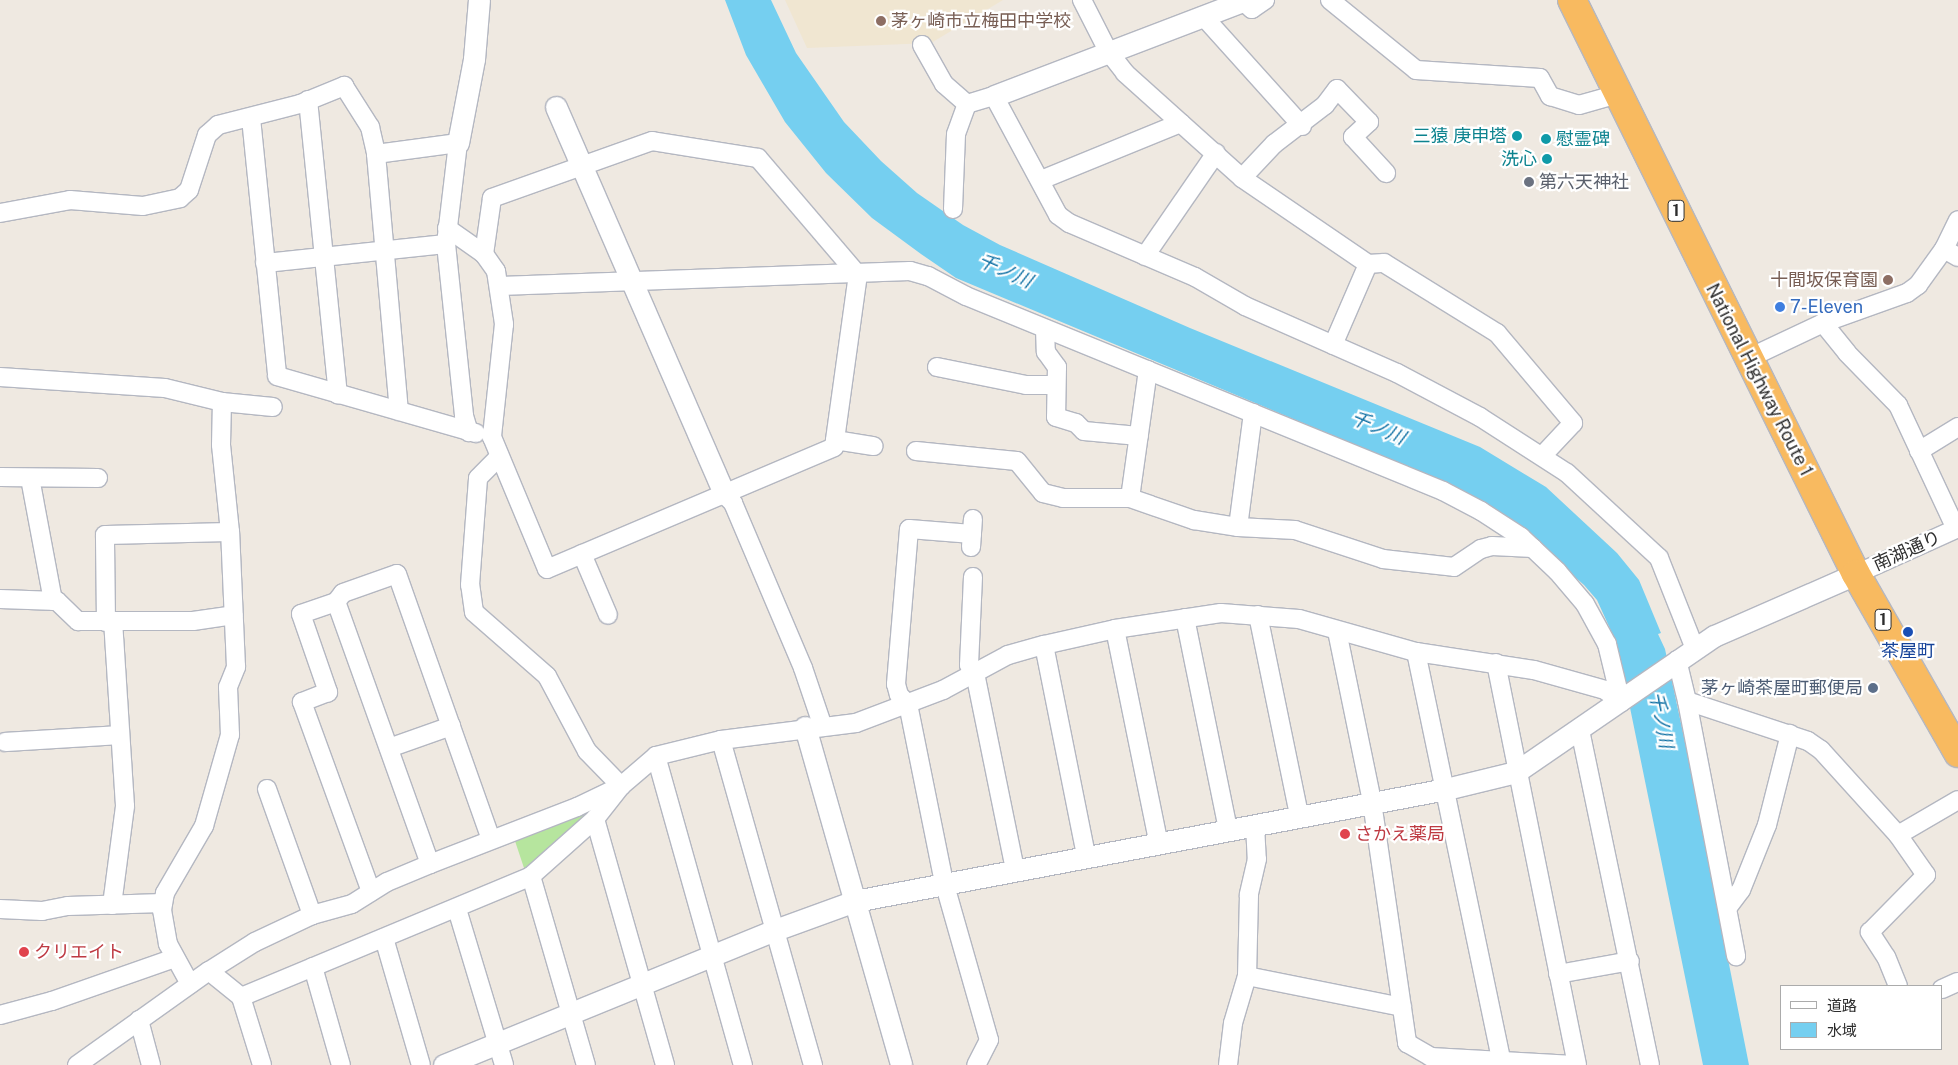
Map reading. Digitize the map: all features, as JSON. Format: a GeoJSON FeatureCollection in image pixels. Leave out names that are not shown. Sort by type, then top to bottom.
{"type":"FeatureCollection","features":[{"type":"Feature","properties":{"kind":"highway","name":"National Highway Route 1"},"geometry":{"type":"LineString","coordinates":[[1572,0],[1747,359],[1856,574],[1958,753]]}},
{"type":"Feature","properties":{"kind":"street"},"geometry":{"type":"LineString","coordinates":[[469,432],[464,416],[447,236],[458,143],[474,59],[479,0]]}},
{"type":"Feature","properties":{"kind":"street"},"geometry":{"type":"LineString","coordinates":[[1082,0],[1108,51],[1125,72],[1242,178],[1368,264],[1384,263],[1497,333],[1573,423],[1543,455]]}},
{"type":"Feature","properties":{"kind":"street"},"geometry":{"type":"LineString","coordinates":[[967,104],[994,96],[1243,1],[1256,9],[1265,0]]}},
{"type":"Feature","properties":{"kind":"street"},"geometry":{"type":"LineString","coordinates":[[1330,0],[1416,70],[1540,78],[1550,96],[1579,106],[1618,94]]}},
{"type":"Feature","properties":{"kind":"street"},"geometry":{"type":"LineString","coordinates":[[1203,16],[1302,126]]}},
{"type":"Feature","properties":{"kind":"street"},"geometry":{"type":"LineString","coordinates":[[922,45],[944,84],[967,104]]}},
{"type":"Feature","properties":{"kind":"street"},"geometry":{"type":"LineString","coordinates":[[0,213],[70,200],[143,206],[180,198],[189,190],[207,135],[218,125],[251,118],[308,100],[344,86],[370,127],[376,154],[399,412]]}},
{"type":"Feature","properties":{"kind":"street"},"geometry":{"type":"LineString","coordinates":[[1242,178],[1274,144],[1302,126],[1337,89],[1369,122],[1353,138],[1386,173]]}},
{"type":"Feature","properties":{"kind":"street"},"geometry":{"type":"LineString","coordinates":[[994,96],[1041,180],[1058,215],[1069,223],[1195,277],[1245,306],[1397,373],[1543,455],[1655,553],[1686,654],[1687,701],[1736,956]]}},
{"type":"Feature","properties":{"kind":"street"},"geometry":{"type":"LineString","coordinates":[[308,100],[338,394]]}},
{"type":"Feature","properties":{"kind":"street"},"geometry":{"type":"LineString","coordinates":[[953,209],[956,134],[967,104]]}},
{"type":"Feature","properties":{"kind":"street"},"geometry":{"type":"LineString","coordinates":[[556,107],[724,494],[733,503],[792,641],[855,901],[901,1065]]}},
{"type":"Feature","properties":{"kind":"street"},"geometry":{"type":"LineString","coordinates":[[251,118],[276,376],[469,432],[492,436]]}},
{"type":"Feature","properties":{"kind":"street"},"geometry":{"type":"LineString","coordinates":[[1041,180],[1181,123]]}},
{"type":"Feature","properties":{"kind":"street"},"geometry":{"type":"LineString","coordinates":[[265,263],[386,250],[447,236],[484,254],[496,271],[500,286],[504,324],[503,355],[492,436],[498,458],[546,569],[834,446],[858,275],[758,158],[652,141],[492,198],[484,254]]}},
{"type":"Feature","properties":{"kind":"street"},"geometry":{"type":"LineString","coordinates":[[376,154],[458,143]]}},
{"type":"Feature","properties":{"kind":"street"},"geometry":{"type":"LineString","coordinates":[[1145,256],[1216,153]]}},
{"type":"Feature","properties":{"kind":"street"},"geometry":{"type":"LineString","coordinates":[[1747,359],[1823,323],[1907,292],[1918,285],[1951,253],[1958,220]]}},
{"type":"Feature","properties":{"kind":"street"},"geometry":{"type":"LineString","coordinates":[[1333,345],[1368,264]]}},
{"type":"Feature","properties":{"kind":"street"},"geometry":{"type":"LineString","coordinates":[[500,286],[632,284],[858,275],[910,271],[928,276],[1044,329],[1443,491],[1481,511],[1533,548],[1557,570],[1585,604],[1607,644],[1621,702]]}},
{"type":"Feature","properties":{"kind":"street"},"geometry":{"type":"LineString","coordinates":[[1823,323],[1847,353],[1898,405],[1957,528]]}},
{"type":"Feature","properties":{"kind":"street"},"geometry":{"type":"LineString","coordinates":[[1044,329],[1046,352],[1057,367],[1056,418],[1076,423],[1084,431],[1139,436]]}},
{"type":"Feature","properties":{"kind":"street"},"geometry":{"type":"LineString","coordinates":[[937,367],[1026,385],[1056,385]]}},
{"type":"Feature","properties":{"kind":"street"},"geometry":{"type":"LineString","coordinates":[[1130,498],[1148,370]]}},
{"type":"Feature","properties":{"kind":"street"},"geometry":{"type":"LineString","coordinates":[[0,377],[165,388],[222,402],[273,407]]}},
{"type":"Feature","properties":{"kind":"street"},"geometry":{"type":"LineString","coordinates":[[190,984],[168,944],[163,903],[165,893],[204,826],[230,735],[228,687],[236,667],[230,532],[221,445],[222,402]]}},
{"type":"Feature","properties":{"kind":"street"},"geometry":{"type":"LineString","coordinates":[[1238,527],[1253,413]]}},
{"type":"Feature","properties":{"kind":"street"},"geometry":{"type":"LineString","coordinates":[[1918,450],[1958,427]]}},
{"type":"Feature","properties":{"kind":"street"},"geometry":{"type":"LineString","coordinates":[[835,440],[874,446]]}},
{"type":"Feature","properties":{"kind":"street"},"geometry":{"type":"LineString","coordinates":[[916,450],[1017,461],[1043,493],[1063,498],[1130,498],[1178,516],[1238,527],[1295,530],[1383,559],[1454,567],[1481,549],[1492,546],[1533,548]]}},
{"type":"Feature","properties":{"kind":"street"},"geometry":{"type":"LineString","coordinates":[[498,458],[478,478],[470,585],[474,612],[547,676],[588,752],[621,786]]}},
{"type":"Feature","properties":{"kind":"street"},"geometry":{"type":"LineString","coordinates":[[0,477],[98,478]]}},
{"type":"Feature","properties":{"kind":"street"},"geometry":{"type":"LineString","coordinates":[[30,478],[54,601]]}},
{"type":"Feature","properties":{"kind":"street","name":"南湖通り"},"geometry":{"type":"LineString","coordinates":[[1856,574],[1957,528]]}},
{"type":"Feature","properties":{"kind":"street"},"geometry":{"type":"LineString","coordinates":[[972,533],[909,530],[896,684],[899,695],[908,704],[944,882],[989,1040],[976,1065]]}},
{"type":"Feature","properties":{"kind":"street"},"geometry":{"type":"LineString","coordinates":[[112,905],[125,806],[109,622],[105,535],[230,532]]}},
{"type":"Feature","properties":{"kind":"street"},"geometry":{"type":"LineString","coordinates":[[582,554],[608,615]]}},
{"type":"Feature","properties":{"kind":"street"},"geometry":{"type":"LineString","coordinates":[[371,892],[302,702],[328,692],[301,614],[336,602],[342,593],[397,574],[491,839]]}},
{"type":"Feature","properties":{"kind":"street"},"geometry":{"type":"LineString","coordinates":[[444,1065],[712,955],[855,901],[1158,841],[1256,825],[1299,815],[1446,789],[1516,772],[1621,702],[1686,654],[1734,625],[1856,574]]}},
{"type":"Feature","properties":{"kind":"street"},"geometry":{"type":"LineString","coordinates":[[973,577],[969,665],[975,673],[1015,869]]}},
{"type":"Feature","properties":{"kind":"street"},"geometry":{"type":"LineString","coordinates":[[0,599],[54,601],[78,621],[193,621],[234,615]]}},
{"type":"Feature","properties":{"kind":"street"},"geometry":{"type":"LineString","coordinates":[[336,602],[430,864]]}},
{"type":"Feature","properties":{"kind":"street"},"geometry":{"type":"LineString","coordinates":[[241,997],[458,909],[531,876],[595,819],[621,786],[656,756],[721,740],[856,723],[908,704],[975,673],[1008,655],[1044,645],[1115,630],[1221,613],[1299,619],[1416,652],[1496,663],[1605,690],[1621,702]]}},
{"type":"Feature","properties":{"kind":"street"},"geometry":{"type":"LineString","coordinates":[[1258,616],[1299,815]]}},
{"type":"Feature","properties":{"kind":"street"},"geometry":{"type":"LineString","coordinates":[[1185,618],[1228,829]]}},
{"type":"Feature","properties":{"kind":"street"},"geometry":{"type":"LineString","coordinates":[[1115,630],[1158,841]]}},
{"type":"Feature","properties":{"kind":"street"},"geometry":{"type":"LineString","coordinates":[[1337,631],[1372,802],[1407,1043],[1431,1057],[1575,1065],[1496,663]]}},
{"type":"Feature","properties":{"kind":"street"},"geometry":{"type":"LineString","coordinates":[[1044,645],[1086,855]]}},
{"type":"Feature","properties":{"kind":"street"},"geometry":{"type":"LineString","coordinates":[[1416,652],[1501,1060]]}},
{"type":"Feature","properties":{"kind":"street"},"geometry":{"type":"LineString","coordinates":[[1687,701],[1790,734],[1821,750],[1898,835],[1926,875],[1870,932],[1886,957],[1898,985]]}},
{"type":"Feature","properties":{"kind":"street"},"geometry":{"type":"LineString","coordinates":[[388,748],[451,726]]}},
{"type":"Feature","properties":{"kind":"street"},"geometry":{"type":"LineString","coordinates":[[1580,730],[1630,961],[1650,1065]]}},
{"type":"Feature","properties":{"kind":"street"},"geometry":{"type":"LineString","coordinates":[[1728,908],[1741,890],[1766,825],[1790,734]]}},
{"type":"Feature","properties":{"kind":"street"},"geometry":{"type":"LineString","coordinates":[[5,742],[120,735]]}},
{"type":"Feature","properties":{"kind":"street"},"geometry":{"type":"LineString","coordinates":[[721,740],[813,1065]]}},
{"type":"Feature","properties":{"kind":"street"},"geometry":{"type":"LineString","coordinates":[[656,756],[743,1065]]}},
{"type":"Feature","properties":{"kind":"street"},"geometry":{"type":"LineString","coordinates":[[80,1064],[208,971],[255,942],[312,915],[352,904],[371,892],[430,864],[577,807],[621,786]]}},
{"type":"Feature","properties":{"kind":"street"},"geometry":{"type":"LineString","coordinates":[[267,789],[312,915]]}},
{"type":"Feature","properties":{"kind":"street"},"geometry":{"type":"LineString","coordinates":[[1898,835],[1958,800]]}},
{"type":"Feature","properties":{"kind":"street"},"geometry":{"type":"LineString","coordinates":[[595,819],[665,1065]]}},
{"type":"Feature","properties":{"kind":"street"},"geometry":{"type":"LineString","coordinates":[[1228,1065],[1233,1023],[1247,976],[1249,895],[1257,859],[1256,825]]}},
{"type":"Feature","properties":{"kind":"street"},"geometry":{"type":"LineString","coordinates":[[531,876],[586,1065]]}},
{"type":"Feature","properties":{"kind":"street"},"geometry":{"type":"LineString","coordinates":[[0,909],[42,911],[68,906],[163,903]]}},
{"type":"Feature","properties":{"kind":"street"},"geometry":{"type":"LineString","coordinates":[[458,909],[504,1065]]}},
{"type":"Feature","properties":{"kind":"street"},"geometry":{"type":"LineString","coordinates":[[384,938],[421,1065]]}},
{"type":"Feature","properties":{"kind":"street"},"geometry":{"type":"LineString","coordinates":[[0,1015],[52,1001],[176,958]]}},
{"type":"Feature","properties":{"kind":"street"},"geometry":{"type":"LineString","coordinates":[[1558,974],[1630,961]]}},
{"type":"Feature","properties":{"kind":"street"},"geometry":{"type":"LineString","coordinates":[[313,967],[341,1065]]}},
{"type":"Feature","properties":{"kind":"street"},"geometry":{"type":"LineString","coordinates":[[208,971],[241,997],[262,1065]]}},
{"type":"Feature","properties":{"kind":"street"},"geometry":{"type":"LineString","coordinates":[[1247,976],[1402,1007]]}},
{"type":"Feature","properties":{"kind":"street"},"geometry":{"type":"LineString","coordinates":[[1943,989],[1958,982]]}},
{"type":"Feature","properties":{"kind":"street"},"geometry":{"type":"LineString","coordinates":[[140,1020],[151,1065]]}},
{"type":"Feature","properties":{"kind":"shaded area","name":"茅ヶ崎市立梅田中学校"},"geometry":{"type":"Polygon","coordinates":[[[785,0],[1003,0],[931,43],[807,48],[785,0]]]}},
{"type":"Feature","properties":{"kind":"green space"},"geometry":{"type":"Polygon","coordinates":[[[599,804],[525,871],[514,838],[599,804]]]}},
{"type":"Feature","properties":{"kind":"water","name":"千ノ川"},"geometry":{"type":"Polygon","coordinates":[[[725,0],[771,0],[796,53],[844,122],[881,161],[917,193],[963,225],[1000,245],[1190,328],[1480,447],[1546,487],[1617,553],[1639,580],[1661,633],[1658,634],[1665,649],[1685,742],[1749,1065],[1703,1065],[1617,644],[1597,600],[1584,585],[1507,517],[1456,487],[956,278],[872,218],[826,173],[785,122],[746,55],[725,0]]]}},
{"type":"Feature","properties":{"kind":"place","name":"茅ヶ崎市立梅田中学校"},"geometry":{"type":"Point","coordinates":[881,21]}},
{"type":"Feature","properties":{"kind":"place","name":"三猿 庚申塔"},"geometry":{"type":"Point","coordinates":[1517,136]}},
{"type":"Feature","properties":{"kind":"place","name":"慰霊碑"},"geometry":{"type":"Point","coordinates":[1546,139]}},
{"type":"Feature","properties":{"kind":"place","name":"洗心"},"geometry":{"type":"Point","coordinates":[1547,159]}},
{"type":"Feature","properties":{"kind":"place","name":"第六天神社"},"geometry":{"type":"Point","coordinates":[1529,182]}},
{"type":"Feature","properties":{"kind":"place","name":"十間坂保育園"},"geometry":{"type":"Point","coordinates":[1888,280]}},
{"type":"Feature","properties":{"kind":"place","name":"7-Eleven"},"geometry":{"type":"Point","coordinates":[1780,307]}},
{"type":"Feature","properties":{"kind":"place","name":"茶屋町"},"geometry":{"type":"Point","coordinates":[1908,632]}},
{"type":"Feature","properties":{"kind":"place","name":"茅ヶ崎茶屋町郵便局"},"geometry":{"type":"Point","coordinates":[1873,688]}},
{"type":"Feature","properties":{"kind":"place","name":"さかえ薬局"},"geometry":{"type":"Point","coordinates":[1345,834]}},
{"type":"Feature","properties":{"kind":"place","name":"クリエイト"},"geometry":{"type":"Point","coordinates":[24,952]}}]}
